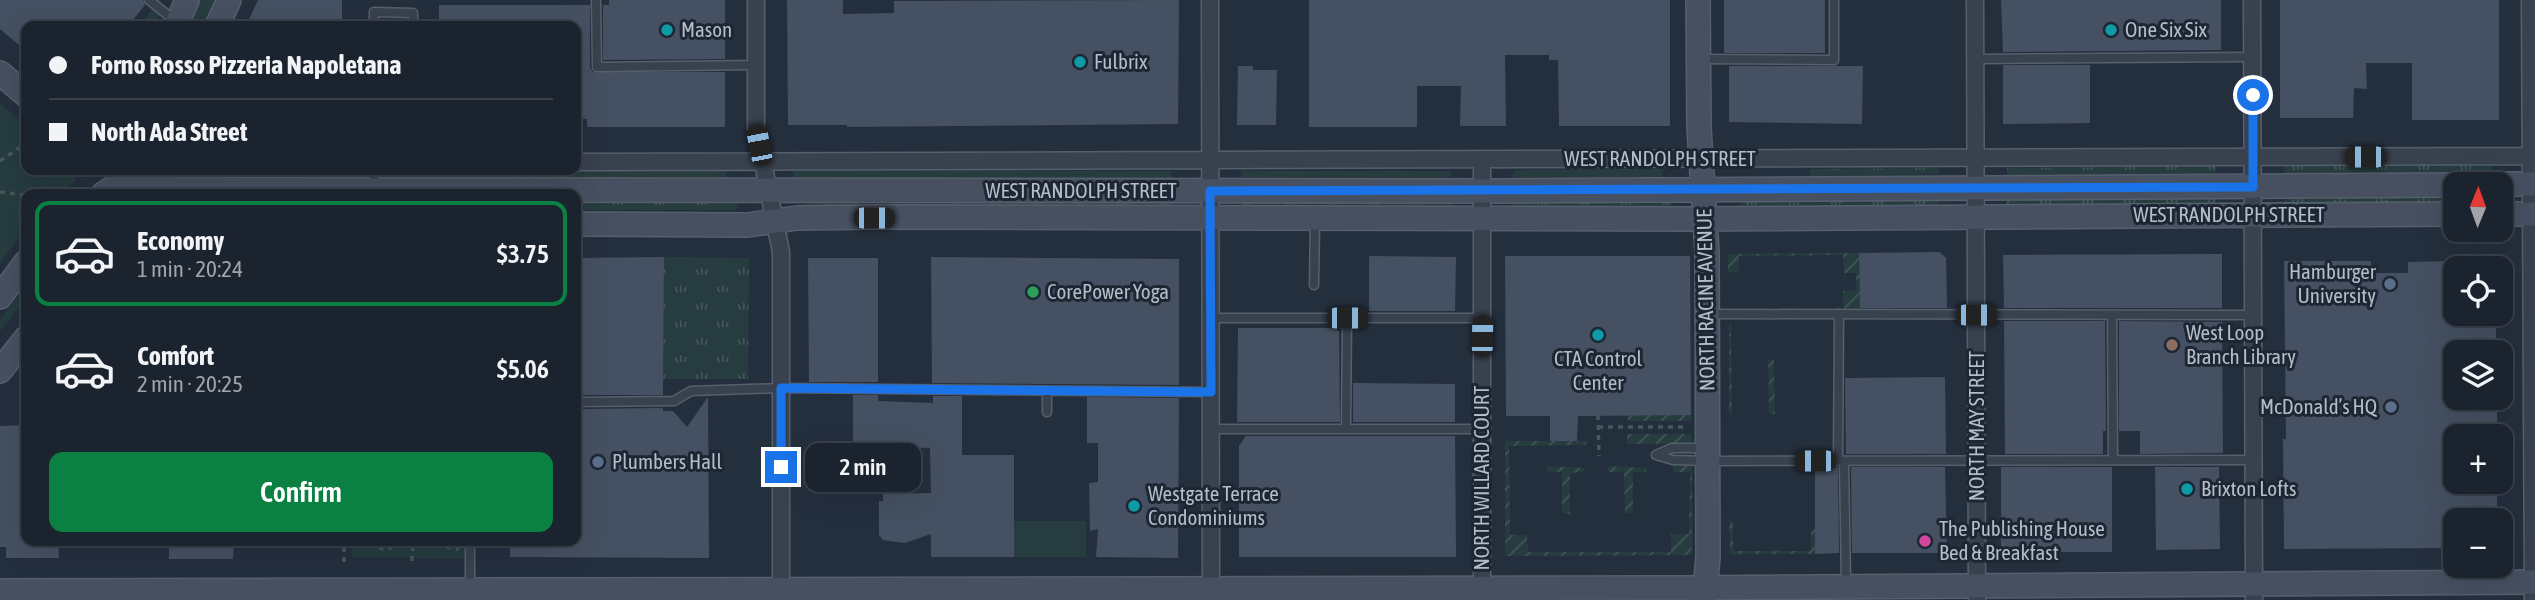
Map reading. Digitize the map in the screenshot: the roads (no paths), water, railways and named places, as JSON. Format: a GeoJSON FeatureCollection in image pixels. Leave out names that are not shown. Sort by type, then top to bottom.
{"type":"FeatureCollection","features":[{"type":"Feature","properties":{"kind":"street"},"geometry":{"type":"LineString","coordinates":[[178,21],[187,0]]}},
{"type":"Feature","properties":{"kind":"street"},"geometry":{"type":"LineString","coordinates":[[756,0],[756,128],[781,252],[781,595]]}},
{"type":"Feature","properties":{"kind":"street"},"geometry":{"type":"LineString","coordinates":[[1210,0],[1211,594]]}},
{"type":"Feature","properties":{"kind":"street","name":"NORTH RACINE AVENUE"},"geometry":{"type":"LineString","coordinates":[[1698,0],[1708,314],[1708,557],[1704,594]]}},
{"type":"Feature","properties":{"kind":"street","name":"NORTH MAY STREET"},"geometry":{"type":"LineString","coordinates":[[1975,0],[1977,593]]}},
{"type":"Feature","properties":{"kind":"street"},"geometry":{"type":"LineString","coordinates":[[2252,0],[2254,592]]}},
{"type":"Feature","properties":{"kind":"street"},"geometry":{"type":"LineString","coordinates":[[0,591],[38,596],[373,595],[470,590],[996,595],[1392,594],[1482,588],[1704,594],[1846,586],[1977,593],[2533,588],[2533,54],[2530,0]]}},
{"type":"Feature","properties":{"kind":"street"},"geometry":{"type":"LineString","coordinates":[[0,72],[21,91]]}},
{"type":"Feature","properties":{"kind":"street","name":"WEST RANDOLPH STREET"},"geometry":{"type":"LineString","coordinates":[[581,162],[2533,156]]}},
{"type":"Feature","properties":{"kind":"street","name":"NORTH WILLARD COURT"},"geometry":{"type":"LineString","coordinates":[[1482,159],[1482,588]]}},
{"type":"Feature","properties":{"kind":"street"},"geometry":{"type":"LineString","coordinates":[[112,189],[128,180]]}},
{"type":"Feature","properties":{"kind":"street","name":"WEST RANDOLPH STREET"},"geometry":{"type":"LineString","coordinates":[[128,180],[177,189],[374,180],[449,189]]}},
{"type":"Feature","properties":{"kind":"street"},"geometry":{"type":"LineString","coordinates":[[2513,184],[2533,184]]}},
{"type":"Feature","properties":{"kind":"street","name":"WEST RANDOLPH STREET"},"geometry":{"type":"LineString","coordinates":[[581,192],[1481,191],[2443,185]]}},
{"type":"Feature","properties":{"kind":"street","name":"WEST RANDOLPH STREET"},"geometry":{"type":"LineString","coordinates":[[581,224],[748,225],[810,218],[1481,219],[2443,214]]}},
{"type":"Feature","properties":{"kind":"street"},"geometry":{"type":"LineString","coordinates":[[2513,214],[2533,214]]}},
{"type":"Feature","properties":{"kind":"street"},"geometry":{"type":"LineString","coordinates":[[0,297],[21,269]]}},
{"type":"Feature","properties":{"kind":"street"},"geometry":{"type":"LineString","coordinates":[[0,371],[21,344]]}},
{"type":"Feature","properties":{"kind":"lane"},"geometry":{"type":"LineString","coordinates":[[149,0],[172,21]]}},
{"type":"Feature","properties":{"kind":"lane"},"geometry":{"type":"LineString","coordinates":[[596,0],[597,67],[756,65]]}},
{"type":"Feature","properties":{"kind":"lane"},"geometry":{"type":"LineString","coordinates":[[1698,59],[1834,60],[1834,0]]}},
{"type":"Feature","properties":{"kind":"lane"},"geometry":{"type":"LineString","coordinates":[[374,21],[373,12],[413,13],[413,21]]}},
{"type":"Feature","properties":{"kind":"lane"},"geometry":{"type":"LineString","coordinates":[[1975,59],[2252,58]]}},
{"type":"Feature","properties":{"kind":"lane"},"geometry":{"type":"LineString","coordinates":[[1314,285],[1315,218]]}},
{"type":"Feature","properties":{"kind":"lane"},"geometry":{"type":"LineString","coordinates":[[1708,314],[2253,315]]}},
{"type":"Feature","properties":{"kind":"lane"},"geometry":{"type":"LineString","coordinates":[[1839,314],[1846,586]]}},
{"type":"Feature","properties":{"kind":"lane"},"geometry":{"type":"LineString","coordinates":[[2112,315],[2113,460]]}},
{"type":"Feature","properties":{"kind":"lane"},"geometry":{"type":"LineString","coordinates":[[1210,318],[1482,318]]}},
{"type":"Feature","properties":{"kind":"lane"},"geometry":{"type":"LineString","coordinates":[[1346,429],[1347,318]]}},
{"type":"Feature","properties":{"kind":"lane"},"geometry":{"type":"LineString","coordinates":[[581,402],[674,401],[691,391],[781,388],[1211,392]]}},
{"type":"Feature","properties":{"kind":"lane"},"geometry":{"type":"LineString","coordinates":[[1047,391],[1047,412]]}},
{"type":"Feature","properties":{"kind":"lane"},"geometry":{"type":"LineString","coordinates":[[1211,429],[1482,429]]}},
{"type":"Feature","properties":{"kind":"lane"},"geometry":{"type":"LineString","coordinates":[[1708,455],[1673,460],[1656,455],[1672,448],[1708,455],[1841,461],[2254,460]]}},
{"type":"Feature","properties":{"kind":"lane"},"geometry":{"type":"LineString","coordinates":[[470,546],[470,590]]}},
{"type":"Feature","properties":{"kind":"place","name":"Mason"},"geometry":{"type":"Point","coordinates":[667,30]}},
{"type":"Feature","properties":{"kind":"place","name":"One Six Six"},"geometry":{"type":"Point","coordinates":[2111,30]}},
{"type":"Feature","properties":{"kind":"place","name":"Fulbrix"},"geometry":{"type":"Point","coordinates":[1080,62]}},
{"type":"Feature","properties":{"kind":"place","name":"Hamburger University"},"geometry":{"type":"Point","coordinates":[2390,284]}},
{"type":"Feature","properties":{"kind":"place","name":"CorePower Yoga"},"geometry":{"type":"Point","coordinates":[1033,292]}},
{"type":"Feature","properties":{"kind":"place","name":"CTA Control Center"},"geometry":{"type":"Point","coordinates":[1598,335]}},
{"type":"Feature","properties":{"kind":"place","name":"West Loop Branch Library"},"geometry":{"type":"Point","coordinates":[2172,345]}},
{"type":"Feature","properties":{"kind":"place","name":"McDonald’s HQ"},"geometry":{"type":"Point","coordinates":[2391,407]}},
{"type":"Feature","properties":{"kind":"place","name":"Plumbers Hall"},"geometry":{"type":"Point","coordinates":[598,462]}},
{"type":"Feature","properties":{"kind":"place","name":"Brixton Lofts"},"geometry":{"type":"Point","coordinates":[2187,489]}},
{"type":"Feature","properties":{"kind":"place","name":"Westgate Terrace Condominiums"},"geometry":{"type":"Point","coordinates":[1134,506]}},
{"type":"Feature","properties":{"kind":"place","name":"The Publishing House Bed & Breakfast"},"geometry":{"type":"Point","coordinates":[1925,541]}}]}
